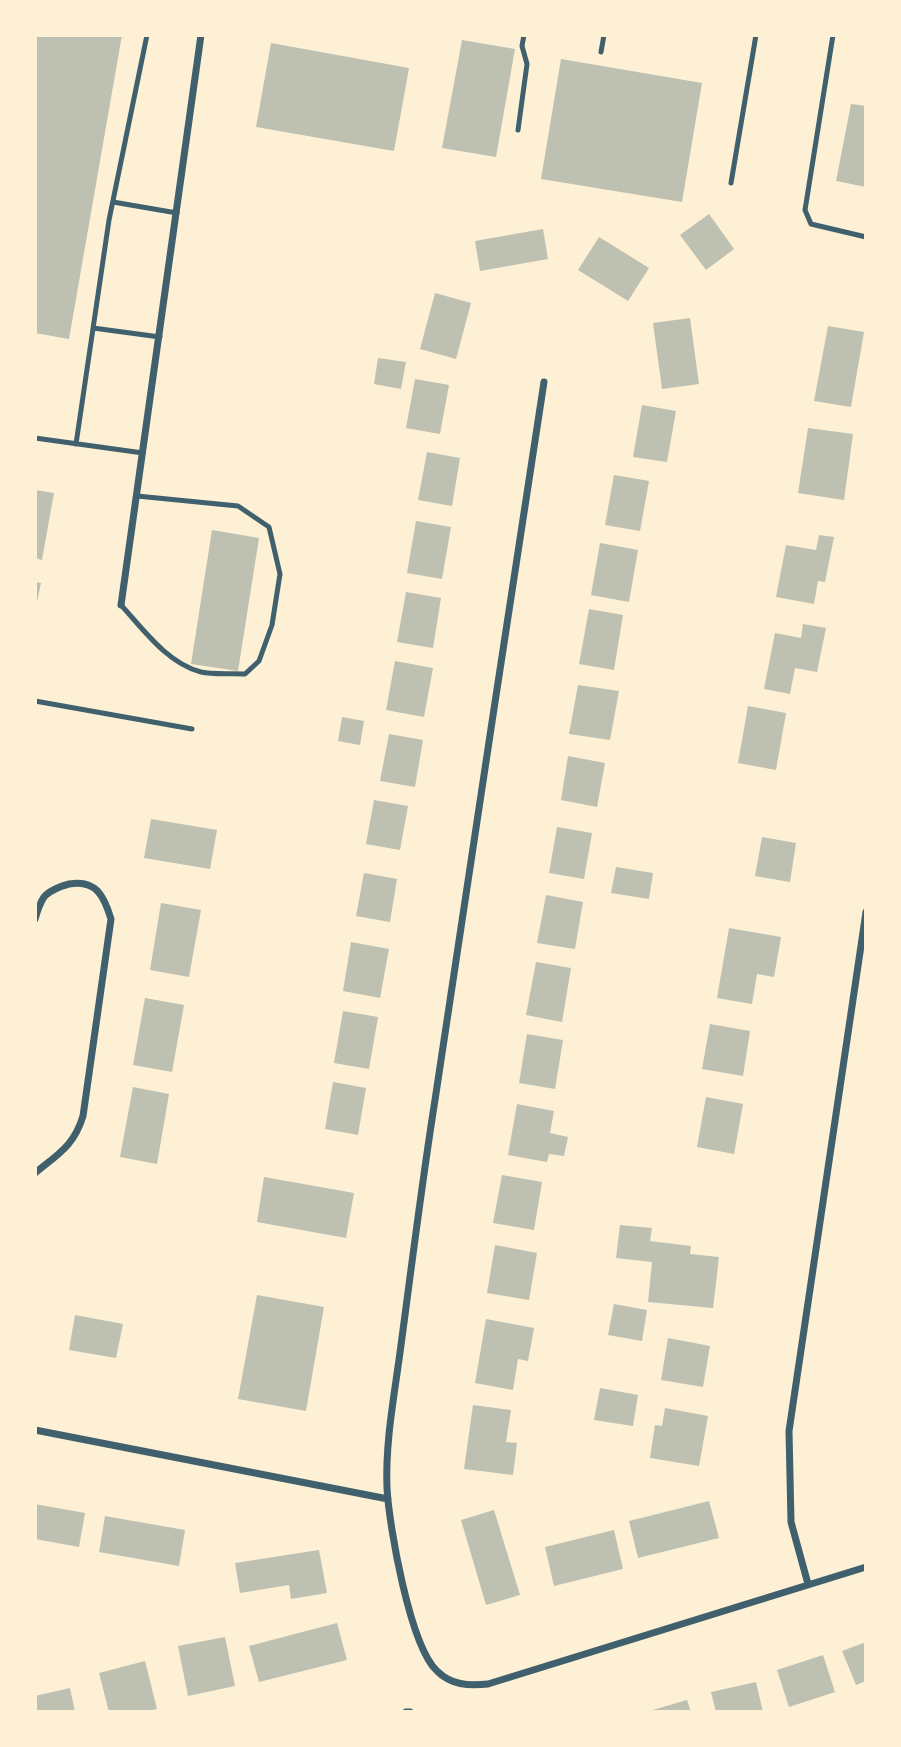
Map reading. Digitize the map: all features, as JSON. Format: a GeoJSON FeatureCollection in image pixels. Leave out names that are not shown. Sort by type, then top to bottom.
{"type":"FeatureCollection","features":[{"type":"Feature","properties":{"kind":"street"},"geometry":{"type":"LineString","coordinates":[[121,605],[201,35]]}},
{"type":"Feature","properties":{"kind":"street"},"geometry":{"type":"LineString","coordinates":[[544,382],[426,1156],[392,1420],[387,1467],[388,1499],[403,1582],[420,1644],[433,1668],[449,1681],[466,1685],[488,1684],[866,1567]]}},
{"type":"Feature","properties":{"kind":"street"},"geometry":{"type":"LineString","coordinates":[[35,919],[44,897],[61,886],[81,882],[98,890],[106,902],[111,919],[83,1116],[78,1134],[35,1173]]}},
{"type":"Feature","properties":{"kind":"street"},"geometry":{"type":"LineString","coordinates":[[808,1584],[791,1522],[789,1431],[866,912]]}},
{"type":"Feature","properties":{"kind":"street"},"geometry":{"type":"LineString","coordinates":[[35,1430],[388,1499]]}},
{"type":"Feature","properties":{"kind":"lane"},"geometry":{"type":"LineString","coordinates":[[76,444],[113,202],[147,35]]}},
{"type":"Feature","properties":{"kind":"lane"},"geometry":{"type":"LineString","coordinates":[[518,130],[527,64],[522,46],[524,35]]}},
{"type":"Feature","properties":{"kind":"lane"},"geometry":{"type":"LineString","coordinates":[[601,52],[604,35]]}},
{"type":"Feature","properties":{"kind":"lane"},"geometry":{"type":"LineString","coordinates":[[731,183],[756,35]]}},
{"type":"Feature","properties":{"kind":"lane"},"geometry":{"type":"LineString","coordinates":[[833,35],[805,210],[811,223],[866,237]]}},
{"type":"Feature","properties":{"kind":"lane"},"geometry":{"type":"LineString","coordinates":[[113,202],[177,213]]}},
{"type":"Feature","properties":{"kind":"lane"},"geometry":{"type":"LineString","coordinates":[[93,328],[160,337]]}},
{"type":"Feature","properties":{"kind":"lane"},"geometry":{"type":"LineString","coordinates":[[35,438],[144,453]]}},
{"type":"Feature","properties":{"kind":"lane"},"geometry":{"type":"LineString","coordinates":[[121,605],[158,645],[177,661],[201,672],[245,674],[259,661],[272,625],[280,575],[269,527],[238,506],[137,496]]}},
{"type":"Feature","properties":{"kind":"lane"},"geometry":{"type":"LineString","coordinates":[[35,701],[192,729]]}},
{"type":"Feature","properties":{"kind":"building"},"geometry":{"type":"Polygon","coordinates":[[[35,35],[122,35],[69,339],[35,333],[35,35]]]}},
{"type":"Feature","properties":{"kind":"building"},"geometry":{"type":"Polygon","coordinates":[[[462,40],[515,49],[496,157],[442,148],[462,40]]]}},
{"type":"Feature","properties":{"kind":"building"},"geometry":{"type":"Polygon","coordinates":[[[271,43],[409,68],[394,151],[256,127],[271,43]]]}},
{"type":"Feature","properties":{"kind":"building"},"geometry":{"type":"Polygon","coordinates":[[[561,59],[702,83],[682,202],[541,179],[561,59]]]}},
{"type":"Feature","properties":{"kind":"building"},"geometry":{"type":"Polygon","coordinates":[[[851,104],[866,106],[866,187],[836,181],[851,104]]]}},
{"type":"Feature","properties":{"kind":"building"},"geometry":{"type":"Polygon","coordinates":[[[709,214],[734,249],[706,270],[680,235],[709,214]]]}},
{"type":"Feature","properties":{"kind":"building"},"geometry":{"type":"Polygon","coordinates":[[[543,229],[548,259],[480,271],[475,241],[543,229]]]}},
{"type":"Feature","properties":{"kind":"building"},"geometry":{"type":"Polygon","coordinates":[[[599,237],[649,268],[628,301],[578,270],[599,237]]]}},
{"type":"Feature","properties":{"kind":"building"},"geometry":{"type":"Polygon","coordinates":[[[435,293],[471,303],[456,359],[420,349],[435,293]]]}},
{"type":"Feature","properties":{"kind":"building"},"geometry":{"type":"Polygon","coordinates":[[[690,318],[699,384],[662,389],[653,323],[690,318]]]}},
{"type":"Feature","properties":{"kind":"building"},"geometry":{"type":"Polygon","coordinates":[[[828,326],[864,332],[851,407],[814,401],[828,326]]]}},
{"type":"Feature","properties":{"kind":"building"},"geometry":{"type":"Polygon","coordinates":[[[378,358],[406,362],[401,389],[374,384],[378,358]]]}},
{"type":"Feature","properties":{"kind":"building"},"geometry":{"type":"Polygon","coordinates":[[[415,379],[449,385],[440,434],[406,428],[415,379]]]}},
{"type":"Feature","properties":{"kind":"building"},"geometry":{"type":"Polygon","coordinates":[[[642,405],[676,411],[667,462],[633,457],[642,405]]]}},
{"type":"Feature","properties":{"kind":"building"},"geometry":{"type":"Polygon","coordinates":[[[808,428],[853,434],[844,500],[798,493],[808,428]]]}},
{"type":"Feature","properties":{"kind":"building"},"geometry":{"type":"Polygon","coordinates":[[[427,452],[460,458],[452,506],[418,500],[427,452]]]}},
{"type":"Feature","properties":{"kind":"building"},"geometry":{"type":"Polygon","coordinates":[[[614,475],[649,481],[640,531],[605,525],[614,475]]]}},
{"type":"Feature","properties":{"kind":"building"},"geometry":{"type":"Polygon","coordinates":[[[35,490],[54,493],[42,560],[35,558],[35,490]]]}},
{"type":"Feature","properties":{"kind":"building"},"geometry":{"type":"Polygon","coordinates":[[[416,521],[451,527],[442,579],[407,573],[416,521]]]}},
{"type":"Feature","properties":{"kind":"building"},"geometry":{"type":"Polygon","coordinates":[[[212,530],[259,538],[238,671],[191,664],[212,530]]]}},
{"type":"Feature","properties":{"kind":"building"},"geometry":{"type":"Polygon","coordinates":[[[819,535],[834,537],[825,582],[818,581],[814,604],[776,597],[786,545],[816,550],[819,535]]]}},
{"type":"Feature","properties":{"kind":"building"},"geometry":{"type":"Polygon","coordinates":[[[600,543],[638,550],[629,602],[591,595],[600,543]]]}},
{"type":"Feature","properties":{"kind":"building"},"geometry":{"type":"Polygon","coordinates":[[[35,582],[41,583],[36,607],[35,607],[35,582]]]}},
{"type":"Feature","properties":{"kind":"building"},"geometry":{"type":"Polygon","coordinates":[[[406,592],[441,598],[433,648],[397,642],[406,592]]]}},
{"type":"Feature","properties":{"kind":"building"},"geometry":{"type":"Polygon","coordinates":[[[589,609],[623,615],[614,670],[579,664],[589,609]]]}},
{"type":"Feature","properties":{"kind":"building"},"geometry":{"type":"Polygon","coordinates":[[[803,624],[826,628],[817,672],[795,668],[790,694],[764,689],[775,633],[801,638],[803,624]]]}},
{"type":"Feature","properties":{"kind":"building"},"geometry":{"type":"Polygon","coordinates":[[[395,661],[433,668],[424,717],[386,710],[395,661]]]}},
{"type":"Feature","properties":{"kind":"building"},"geometry":{"type":"Polygon","coordinates":[[[578,685],[619,691],[610,740],[569,734],[578,685]]]}},
{"type":"Feature","properties":{"kind":"building"},"geometry":{"type":"Polygon","coordinates":[[[748,706],[786,713],[776,770],[738,763],[748,706]]]}},
{"type":"Feature","properties":{"kind":"building"},"geometry":{"type":"Polygon","coordinates":[[[342,717],[364,721],[360,745],[338,741],[342,717]]]}},
{"type":"Feature","properties":{"kind":"building"},"geometry":{"type":"Polygon","coordinates":[[[389,734],[423,740],[415,787],[380,781],[389,734]]]}},
{"type":"Feature","properties":{"kind":"building"},"geometry":{"type":"Polygon","coordinates":[[[568,756],[605,763],[597,807],[561,800],[568,756]]]}},
{"type":"Feature","properties":{"kind":"building"},"geometry":{"type":"Polygon","coordinates":[[[374,800],[408,806],[400,850],[366,844],[374,800]]]}},
{"type":"Feature","properties":{"kind":"building"},"geometry":{"type":"Polygon","coordinates":[[[151,819],[217,830],[210,869],[144,858],[151,819]]]}},
{"type":"Feature","properties":{"kind":"building"},"geometry":{"type":"Polygon","coordinates":[[[557,827],[592,833],[584,879],[549,873],[557,827]]]}},
{"type":"Feature","properties":{"kind":"building"},"geometry":{"type":"Polygon","coordinates":[[[762,837],[796,843],[790,882],[755,876],[762,837]]]}},
{"type":"Feature","properties":{"kind":"building"},"geometry":{"type":"Polygon","coordinates":[[[616,867],[653,873],[649,899],[611,893],[616,867]]]}},
{"type":"Feature","properties":{"kind":"building"},"geometry":{"type":"Polygon","coordinates":[[[364,873],[397,879],[390,922],[356,916],[364,873]]]}},
{"type":"Feature","properties":{"kind":"building"},"geometry":{"type":"Polygon","coordinates":[[[546,895],[583,902],[575,949],[537,943],[546,895]]]}},
{"type":"Feature","properties":{"kind":"building"},"geometry":{"type":"Polygon","coordinates":[[[161,903],[201,910],[189,977],[150,970],[161,903]]]}},
{"type":"Feature","properties":{"kind":"building"},"geometry":{"type":"Polygon","coordinates":[[[729,928],[781,937],[774,977],[757,974],[752,1004],[717,998],[729,928]]]}},
{"type":"Feature","properties":{"kind":"building"},"geometry":{"type":"Polygon","coordinates":[[[351,942],[389,949],[380,998],[343,991],[351,942]]]}},
{"type":"Feature","properties":{"kind":"building"},"geometry":{"type":"Polygon","coordinates":[[[536,962],[571,968],[562,1022],[526,1015],[536,962]]]}},
{"type":"Feature","properties":{"kind":"building"},"geometry":{"type":"Polygon","coordinates":[[[145,998],[184,1005],[172,1072],[133,1065],[145,998]]]}},
{"type":"Feature","properties":{"kind":"building"},"geometry":{"type":"Polygon","coordinates":[[[343,1011],[378,1017],[369,1069],[334,1063],[343,1011]]]}},
{"type":"Feature","properties":{"kind":"building"},"geometry":{"type":"Polygon","coordinates":[[[710,1024],[750,1031],[743,1076],[702,1069],[710,1024]]]}},
{"type":"Feature","properties":{"kind":"building"},"geometry":{"type":"Polygon","coordinates":[[[527,1034],[563,1040],[555,1089],[519,1083],[527,1034]]]}},
{"type":"Feature","properties":{"kind":"building"},"geometry":{"type":"Polygon","coordinates":[[[333,1082],[366,1088],[358,1135],[325,1129],[333,1082]]]}},
{"type":"Feature","properties":{"kind":"building"},"geometry":{"type":"Polygon","coordinates":[[[133,1087],[169,1094],[157,1164],[120,1157],[133,1087]]]}},
{"type":"Feature","properties":{"kind":"building"},"geometry":{"type":"Polygon","coordinates":[[[706,1097],[743,1104],[734,1154],[697,1147],[706,1097]]]}},
{"type":"Feature","properties":{"kind":"building"},"geometry":{"type":"Polygon","coordinates":[[[517,1104],[554,1111],[550,1133],[568,1137],[564,1156],[549,1154],[547,1162],[508,1155],[517,1104]]]}},
{"type":"Feature","properties":{"kind":"building"},"geometry":{"type":"Polygon","coordinates":[[[502,1175],[542,1182],[534,1230],[493,1223],[502,1175]]]}},
{"type":"Feature","properties":{"kind":"building"},"geometry":{"type":"Polygon","coordinates":[[[264,1177],[354,1193],[346,1238],[257,1222],[264,1177]]]}},
{"type":"Feature","properties":{"kind":"building"},"geometry":{"type":"Polygon","coordinates":[[[620,1225],[652,1228],[650,1241],[691,1246],[690,1254],[719,1257],[713,1308],[648,1302],[652,1262],[616,1258],[620,1225]]]}},
{"type":"Feature","properties":{"kind":"building"},"geometry":{"type":"Polygon","coordinates":[[[495,1245],[537,1253],[529,1300],[487,1293],[495,1245]]]}},
{"type":"Feature","properties":{"kind":"building"},"geometry":{"type":"Polygon","coordinates":[[[257,1295],[324,1307],[306,1411],[238,1399],[257,1295]]]}},
{"type":"Feature","properties":{"kind":"building"},"geometry":{"type":"Polygon","coordinates":[[[614,1304],[647,1310],[642,1341],[608,1335],[614,1304]]]}},
{"type":"Feature","properties":{"kind":"building"},"geometry":{"type":"Polygon","coordinates":[[[75,1315],[123,1324],[116,1358],[69,1350],[75,1315]]]}},
{"type":"Feature","properties":{"kind":"building"},"geometry":{"type":"Polygon","coordinates":[[[486,1319],[534,1328],[528,1361],[518,1359],[513,1390],[475,1383],[486,1319]]]}},
{"type":"Feature","properties":{"kind":"building"},"geometry":{"type":"Polygon","coordinates":[[[668,1338],[710,1346],[703,1387],[661,1380],[668,1338]]]}},
{"type":"Feature","properties":{"kind":"building"},"geometry":{"type":"Polygon","coordinates":[[[600,1388],[638,1395],[633,1426],[594,1420],[600,1388]]]}},
{"type":"Feature","properties":{"kind":"building"},"geometry":{"type":"Polygon","coordinates":[[[473,1405],[511,1410],[506,1442],[517,1443],[513,1475],[464,1469],[473,1405]]]}},
{"type":"Feature","properties":{"kind":"building"},"geometry":{"type":"Polygon","coordinates":[[[665,1408],[708,1416],[699,1466],[650,1458],[655,1425],[662,1426],[665,1408]]]}},
{"type":"Feature","properties":{"kind":"building"},"geometry":{"type":"Polygon","coordinates":[[[709,1501],[719,1538],[638,1558],[629,1521],[709,1501]]]}},
{"type":"Feature","properties":{"kind":"building"},"geometry":{"type":"Polygon","coordinates":[[[35,1504],[85,1513],[79,1547],[35,1539],[35,1504]]]}},
{"type":"Feature","properties":{"kind":"building"},"geometry":{"type":"Polygon","coordinates":[[[494,1510],[520,1595],[486,1605],[461,1520],[494,1510]]]}},
{"type":"Feature","properties":{"kind":"building"},"geometry":{"type":"Polygon","coordinates":[[[105,1516],[185,1530],[179,1566],[99,1552],[105,1516]]]}},
{"type":"Feature","properties":{"kind":"building"},"geometry":{"type":"Polygon","coordinates":[[[614,1530],[623,1569],[554,1586],[545,1547],[614,1530]]]}},
{"type":"Feature","properties":{"kind":"building"},"geometry":{"type":"Polygon","coordinates":[[[319,1550],[327,1593],[291,1599],[289,1585],[240,1593],[235,1563],[319,1550]]]}},
{"type":"Feature","properties":{"kind":"building"},"geometry":{"type":"Polygon","coordinates":[[[337,1623],[347,1660],[259,1682],[249,1646],[337,1623]]]}},
{"type":"Feature","properties":{"kind":"building"},"geometry":{"type":"Polygon","coordinates":[[[225,1637],[235,1686],[188,1696],[178,1646],[225,1637]]]}},
{"type":"Feature","properties":{"kind":"building"},"geometry":{"type":"Polygon","coordinates":[[[866,1642],[866,1681],[856,1685],[842,1651],[866,1642]]]}},
{"type":"Feature","properties":{"kind":"building"},"geometry":{"type":"Polygon","coordinates":[[[823,1655],[835,1692],[789,1707],[777,1670],[823,1655]]]}},
{"type":"Feature","properties":{"kind":"building"},"geometry":{"type":"Polygon","coordinates":[[[145,1661],[157,1709],[145,1712],[109,1712],[99,1673],[145,1661]]]}},
{"type":"Feature","properties":{"kind":"building"},"geometry":{"type":"Polygon","coordinates":[[[756,1682],[763,1712],[716,1712],[711,1692],[756,1682]]]}},
{"type":"Feature","properties":{"kind":"building"},"geometry":{"type":"Polygon","coordinates":[[[70,1688],[75,1712],[35,1712],[35,1696],[70,1688]]]}},
{"type":"Feature","properties":{"kind":"building"},"geometry":{"type":"Polygon","coordinates":[[[687,1700],[691,1712],[649,1712],[649,1711],[687,1700]]]}}]}
